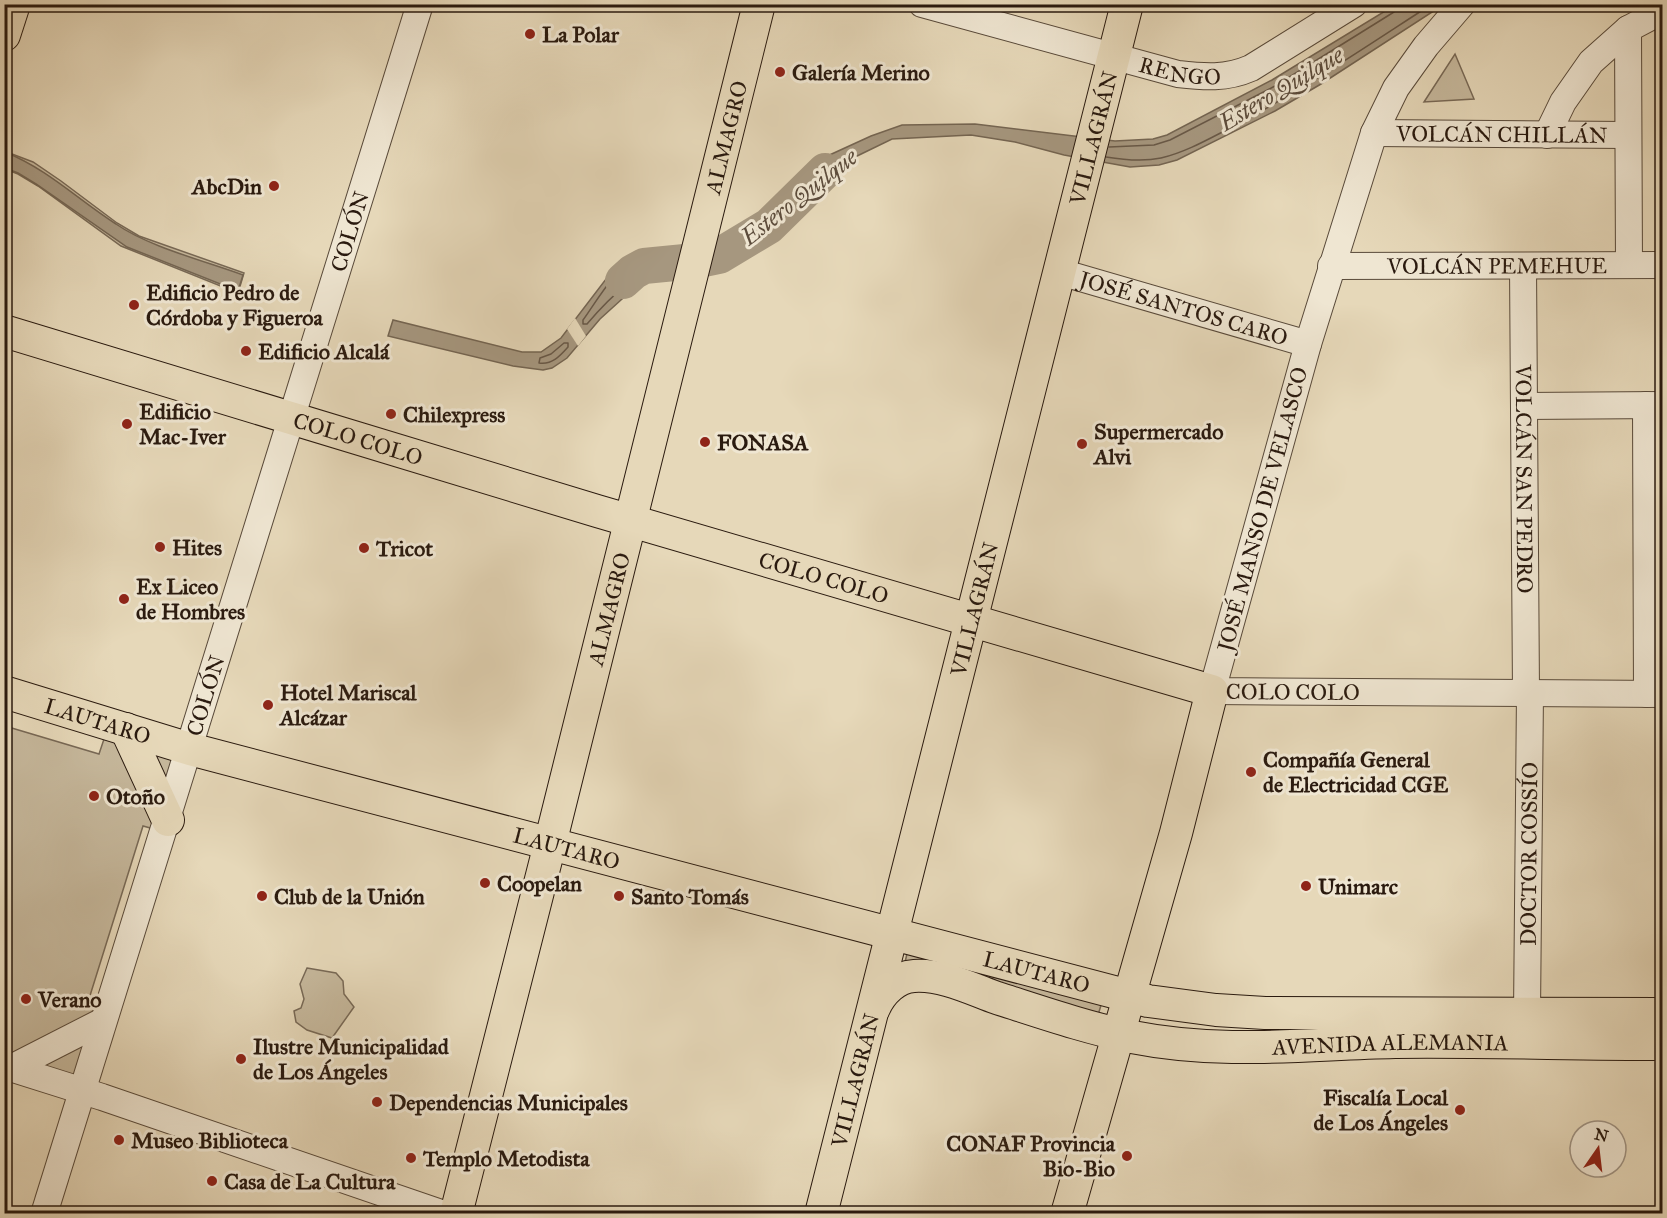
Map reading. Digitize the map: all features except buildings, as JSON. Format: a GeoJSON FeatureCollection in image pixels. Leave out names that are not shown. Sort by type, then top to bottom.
{"type":"FeatureCollection","features":[{"type":"Feature","properties":{"kind":"main road"},"geometry":{"type":"LineString","coordinates":[[4,35],[14,4]]}},
{"type":"Feature","properties":{"kind":"main road","name":"ALMAGRO"},"geometry":{"type":"LineString","coordinates":[[456,1214],[759,4]]}},
{"type":"Feature","properties":{"kind":"main road","name":"VILLAGRÁN"},"geometry":{"type":"LineString","coordinates":[[820,1214],[1127,4]]}},
{"type":"Feature","properties":{"kind":"main road","name":"COLO COLO"},"geometry":{"type":"LineString","coordinates":[[4,331],[630,521],[1212,691]]}},
{"type":"Feature","properties":{"kind":"main road","name":"JOSÉ MANSO DE VELASCO"},"geometry":{"type":"LineString","coordinates":[[1067,1214],[1178,823],[1212,691]]}},
{"type":"Feature","properties":{"kind":"main road","name":"LAUTARO"},"geometry":{"type":"LineString","coordinates":[[4,692],[190,749],[1129,996]]}},
{"type":"Feature","properties":{"kind":"main road"},"geometry":{"type":"LineString","coordinates":[[126,729],[168,820]]}},
{"type":"Feature","properties":{"kind":"main road","name":"LAUTARO"},"geometry":{"type":"LineString","coordinates":[[872,1012],[880,996],[895,983],[914,976],[931,976],[1118,1034]]}},
{"type":"Feature","properties":{"kind":"main road","name":"AVENIDA ALEMANIA"},"geometry":{"type":"LineString","coordinates":[[1129,996],[1192,1008],[1248,1012],[1662,1014]]}},
{"type":"Feature","properties":{"kind":"main road","name":"AVENIDA ALEMANIA"},"geometry":{"type":"LineString","coordinates":[[1118,1034],[1169,1044],[1242,1049],[1395,1042],[1662,1044]]}},
{"type":"Feature","properties":{"kind":"street","name":"COLÓN"},"geometry":{"type":"LineString","coordinates":[[44,1214],[420,4]]}},
{"type":"Feature","properties":{"kind":"street","name":"RENGO"},"geometry":{"type":"LineString","coordinates":[[922,4],[1178,74],[1204,77],[1235,75],[1251,68],[1354,4]]}},
{"type":"Feature","properties":{"kind":"street","name":"JOSÉ MANSO DE VELASCO"},"geometry":{"type":"LineString","coordinates":[[1212,691],[1308,344],[1374,133],[1396,88],[1426,46],[1462,4]]}},
{"type":"Feature","properties":{"kind":"street"},"geometry":{"type":"LineString","coordinates":[[1547,135],[1563,102],[1591,62],[1628,29],[1662,11]]}},
{"type":"Feature","properties":{"kind":"street"},"geometry":{"type":"LineString","coordinates":[[1628,29],[1629,265]]}},
{"type":"Feature","properties":{"kind":"street","name":"VOLCÁN CHILLÁN"},"geometry":{"type":"LineString","coordinates":[[1374,133],[1628,135]]}},
{"type":"Feature","properties":{"kind":"street","name":"VOLCÁN PEMEHUE"},"geometry":{"type":"LineString","coordinates":[[1331,266],[1662,265]]}},
{"type":"Feature","properties":{"kind":"street","name":"VOLCÁN SAN PEDRO"},"geometry":{"type":"LineString","coordinates":[[1523,266],[1528,692]]}},
{"type":"Feature","properties":{"kind":"street","name":"JOSÉ SANTOS CARO"},"geometry":{"type":"LineString","coordinates":[[1060,272],[1308,344]]}},
{"type":"Feature","properties":{"kind":"street"},"geometry":{"type":"LineString","coordinates":[[1524,406],[1654,405],[1655,694]]}},
{"type":"Feature","properties":{"kind":"street","name":"COLO COLO"},"geometry":{"type":"LineString","coordinates":[[1212,691],[1655,694]]}},
{"type":"Feature","properties":{"kind":"street","name":"DOCTOR COSSÍO"},"geometry":{"type":"LineString","coordinates":[[1527,1014],[1528,692]]}},
{"type":"Feature","properties":{"kind":"street"},"geometry":{"type":"LineString","coordinates":[[8,1067],[104,1021]]}},
{"type":"Feature","properties":{"kind":"street"},"geometry":{"type":"LineString","coordinates":[[8,1067],[444,1214]]}},
{"type":"Feature","properties":{"kind":"shaded area"},"geometry":{"type":"Polygon","coordinates":[[[1455,54],[1474,99],[1424,102],[1455,54]]]}},
{"type":"Feature","properties":{"kind":"shaded area"},"geometry":{"type":"Polygon","coordinates":[[[4,151],[33,162],[117,223],[139,236],[244,273],[238,293],[121,246],[38,186],[5,169],[4,151]]]}},
{"type":"Feature","properties":{"kind":"shaded area"},"geometry":{"type":"Polygon","coordinates":[[[5,726],[99,754],[105,736],[187,750],[161,831],[143,826],[88,1002],[105,1008],[80,1087],[5,1064],[5,726]]]}},
{"type":"Feature","properties":{"kind":"shaded area"},"geometry":{"type":"Polygon","coordinates":[[[908,949],[1102,1002],[1098,1015],[904,967],[908,949]]]}},
{"type":"Feature","properties":{"kind":"shaded area"},"geometry":{"type":"Polygon","coordinates":[[[307,968],[336,973],[343,981],[344,994],[354,1007],[332,1038],[307,1030],[296,1022],[294,1011],[301,1008],[304,999],[300,984],[307,968]]]}},
{"type":"Feature","properties":{"kind":"water"},"geometry":{"type":"Polygon","coordinates":[[[1395,5],[1443,5],[1275,111],[1177,160],[1159,165],[1130,167],[1064,155],[1015,142],[971,135],[892,139],[853,158],[824,183],[802,208],[785,205],[784,197],[823,158],[902,125],[975,124],[1115,141],[1153,139],[1167,135],[1272,80],[1395,5]]]}},
{"type":"Feature","properties":{"kind":"water"},"geometry":{"type":"Polygon","coordinates":[[[5,152],[35,167],[144,240],[243,275],[238,291],[127,247],[36,184],[5,168],[5,152]]]}},
{"type":"Feature","properties":{"kind":"water"},"geometry":{"type":"Polygon","coordinates":[[[670,254],[665,273],[649,276],[643,280],[600,319],[567,358],[552,368],[543,370],[513,366],[388,336],[393,320],[522,352],[541,352],[561,338],[616,266],[627,257],[670,254]]]}},
{"type":"Feature","properties":{"kind":"pier"},"geometry":{"type":"Polygon","coordinates":[[[575,318],[586,336],[578,346],[567,329],[575,318]]]}},
{"type":"Feature","properties":{"kind":"waterway","name":"Estero Quilque"},"geometry":{"type":"LineString","coordinates":[[623,281],[644,266],[719,256],[769,226],[825,171]]}},
{"type":"Feature","properties":{"kind":"place","name":"La Polar"},"geometry":{"type":"Point","coordinates":[530,34]}},
{"type":"Feature","properties":{"kind":"place","name":"Galería Merino"},"geometry":{"type":"Point","coordinates":[780,72]}},
{"type":"Feature","properties":{"kind":"place","name":"AbcDin"},"geometry":{"type":"Point","coordinates":[274,186]}},
{"type":"Feature","properties":{"kind":"place","name":"Edificio Pedro de Córdoba y Figueroa"},"geometry":{"type":"Point","coordinates":[134,305]}},
{"type":"Feature","properties":{"kind":"place","name":"Edificio Alcalá"},"geometry":{"type":"Point","coordinates":[246,351]}},
{"type":"Feature","properties":{"kind":"place","name":"Chilexpress"},"geometry":{"type":"Point","coordinates":[391,414]}},
{"type":"Feature","properties":{"kind":"place","name":"Edificio Mac-Iver"},"geometry":{"type":"Point","coordinates":[127,424]}},
{"type":"Feature","properties":{"kind":"place","name":"FONASA"},"geometry":{"type":"Point","coordinates":[705,442]}},
{"type":"Feature","properties":{"kind":"place","name":"Supermercado Alvi"},"geometry":{"type":"Point","coordinates":[1082,444]}},
{"type":"Feature","properties":{"kind":"place","name":"Hites"},"geometry":{"type":"Point","coordinates":[160,547]}},
{"type":"Feature","properties":{"kind":"place","name":"Tricot"},"geometry":{"type":"Point","coordinates":[364,548]}},
{"type":"Feature","properties":{"kind":"place","name":"Ex Liceo de Hombres"},"geometry":{"type":"Point","coordinates":[124,599]}},
{"type":"Feature","properties":{"kind":"place","name":"Hotel Mariscal Alcázar"},"geometry":{"type":"Point","coordinates":[268,705]}},
{"type":"Feature","properties":{"kind":"place","name":"Compañía General de Electricidad CGE"},"geometry":{"type":"Point","coordinates":[1251,772]}},
{"type":"Feature","properties":{"kind":"place","name":"Otoño"},"geometry":{"type":"Point","coordinates":[94,796]}},
{"type":"Feature","properties":{"kind":"place","name":"Coopelan"},"geometry":{"type":"Point","coordinates":[485,883]}},
{"type":"Feature","properties":{"kind":"place","name":"Unimarc"},"geometry":{"type":"Point","coordinates":[1306,886]}},
{"type":"Feature","properties":{"kind":"place","name":"Club de la Unión"},"geometry":{"type":"Point","coordinates":[262,896]}},
{"type":"Feature","properties":{"kind":"place","name":"Santo Tomás"},"geometry":{"type":"Point","coordinates":[619,896]}},
{"type":"Feature","properties":{"kind":"place","name":"Verano"},"geometry":{"type":"Point","coordinates":[26,999]}},
{"type":"Feature","properties":{"kind":"place","name":"Ilustre Municipalidad de Los Ángeles"},"geometry":{"type":"Point","coordinates":[241,1059]}},
{"type":"Feature","properties":{"kind":"place","name":"Dependencias Municipales"},"geometry":{"type":"Point","coordinates":[377,1102]}},
{"type":"Feature","properties":{"kind":"place","name":"Fiscalía Local de Los Ángeles"},"geometry":{"type":"Point","coordinates":[1460,1110]}},
{"type":"Feature","properties":{"kind":"place","name":"Museo Biblioteca"},"geometry":{"type":"Point","coordinates":[119,1140]}},
{"type":"Feature","properties":{"kind":"place","name":"CONAF Provincia Bio-Bio"},"geometry":{"type":"Point","coordinates":[1127,1156]}},
{"type":"Feature","properties":{"kind":"place","name":"Templo Metodista"},"geometry":{"type":"Point","coordinates":[411,1158]}},
{"type":"Feature","properties":{"kind":"place","name":"Casa de La Cultura"},"geometry":{"type":"Point","coordinates":[212,1181]}}]}
